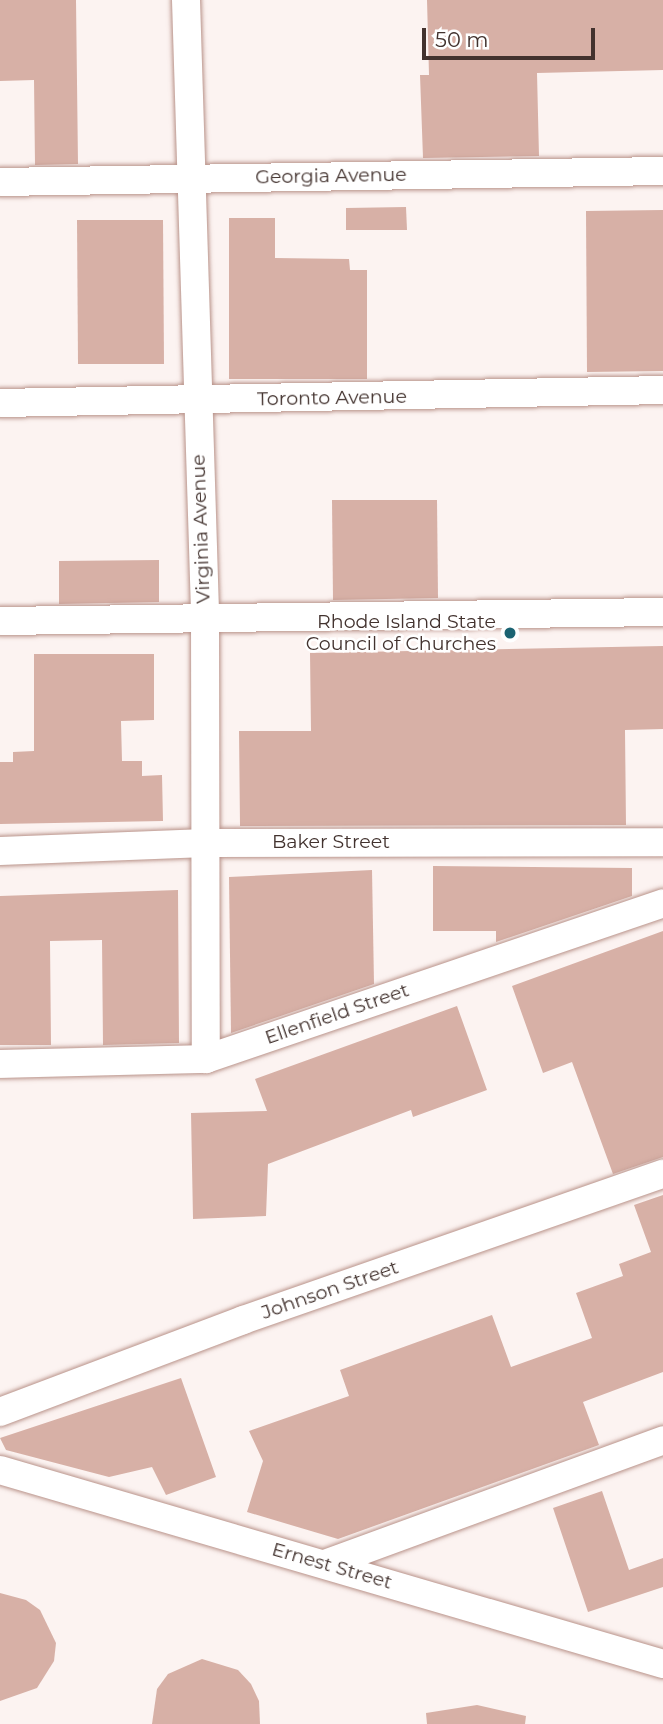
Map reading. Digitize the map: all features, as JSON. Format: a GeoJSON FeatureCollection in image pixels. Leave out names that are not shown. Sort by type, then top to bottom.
{"type":"FeatureCollection","features":[{"type":"Feature","properties":{"kind":"street","name":"Virginia Avenue"},"geometry":{"type":"LineString","coordinates":[[186,0],[204,618],[206,1059]]}},
{"type":"Feature","properties":{"kind":"street","name":"Georgia Avenue"},"geometry":{"type":"LineString","coordinates":[[0,183],[663,172]]}},
{"type":"Feature","properties":{"kind":"street","name":"Toronto Avenue"},"geometry":{"type":"LineString","coordinates":[[0,403],[663,390]]}},
{"type":"Feature","properties":{"kind":"street"},"geometry":{"type":"LineString","coordinates":[[0,621],[663,612]]}},
{"type":"Feature","properties":{"kind":"street","name":"Baker Street"},"geometry":{"type":"LineString","coordinates":[[0,851],[206,843],[663,842]]}},
{"type":"Feature","properties":{"kind":"street","name":"Ellenfield Street"},"geometry":{"type":"LineString","coordinates":[[0,1064],[206,1059],[663,903]]}},
{"type":"Feature","properties":{"kind":"street","name":"Johnson Street"},"geometry":{"type":"LineString","coordinates":[[0,1412],[243,1320],[663,1174]]}},
{"type":"Feature","properties":{"kind":"street"},"geometry":{"type":"LineString","coordinates":[[325,1564],[663,1440]]}},
{"type":"Feature","properties":{"kind":"street","name":"Ernest Street"},"geometry":{"type":"LineString","coordinates":[[0,1470],[663,1664]]}},
{"type":"Feature","properties":{"kind":"building"},"geometry":{"type":"Polygon","coordinates":[[[0,0],[76,0],[78,164],[35,165],[34,80],[0,81],[0,0]]]}},
{"type":"Feature","properties":{"kind":"building"},"geometry":{"type":"Polygon","coordinates":[[[427,0],[663,0],[663,70],[537,73],[539,156],[423,158],[420,75],[429,75],[427,0]]]}},
{"type":"Feature","properties":{"kind":"building"},"geometry":{"type":"Polygon","coordinates":[[[406,207],[407,230],[346,230],[346,208],[406,207]]]}},
{"type":"Feature","properties":{"kind":"building"},"geometry":{"type":"Polygon","coordinates":[[[663,210],[663,371],[587,372],[586,211],[663,210]]]}},
{"type":"Feature","properties":{"kind":"building"},"geometry":{"type":"Polygon","coordinates":[[[229,218],[275,218],[275,258],[349,259],[350,270],[367,270],[367,379],[229,379],[229,218]]]}},
{"type":"Feature","properties":{"kind":"building"},"geometry":{"type":"Polygon","coordinates":[[[77,220],[163,220],[164,364],[78,364],[77,220]]]}},
{"type":"Feature","properties":{"kind":"building"},"geometry":{"type":"Polygon","coordinates":[[[332,500],[437,500],[438,598],[333,600],[332,500]]]}},
{"type":"Feature","properties":{"kind":"building"},"geometry":{"type":"Polygon","coordinates":[[[159,560],[159,602],[59,604],[59,561],[159,560]]]}},
{"type":"Feature","properties":{"kind":"building"},"geometry":{"type":"Polygon","coordinates":[[[663,646],[663,729],[625,730],[626,825],[240,826],[239,731],[311,731],[310,653],[663,646]]]}},
{"type":"Feature","properties":{"kind":"building"},"geometry":{"type":"Polygon","coordinates":[[[34,654],[154,654],[154,720],[121,721],[122,761],[142,761],[142,776],[162,775],[163,821],[0,824],[0,762],[13,762],[13,752],[34,751],[34,654]]]}},
{"type":"Feature","properties":{"kind":"building"},"geometry":{"type":"Polygon","coordinates":[[[433,866],[632,868],[632,896],[496,942],[496,931],[433,931],[433,866]]]}},
{"type":"Feature","properties":{"kind":"building"},"geometry":{"type":"Polygon","coordinates":[[[372,870],[374,984],[231,1033],[229,877],[372,870]]]}},
{"type":"Feature","properties":{"kind":"building"},"geometry":{"type":"Polygon","coordinates":[[[178,890],[179,1043],[103,1045],[102,940],[50,941],[51,1045],[0,1045],[0,896],[178,890]]]}},
{"type":"Feature","properties":{"kind":"building"},"geometry":{"type":"Polygon","coordinates":[[[663,931],[663,1157],[613,1174],[572,1062],[543,1073],[512,986],[663,931]]]}},
{"type":"Feature","properties":{"kind":"building"},"geometry":{"type":"Polygon","coordinates":[[[457,1006],[487,1090],[413,1117],[411,1110],[268,1164],[266,1216],[193,1219],[191,1113],[267,1111],[255,1079],[457,1006]]]}},
{"type":"Feature","properties":{"kind":"building"},"geometry":{"type":"Polygon","coordinates":[[[663,1195],[663,1372],[583,1402],[599,1445],[338,1539],[247,1512],[263,1461],[249,1431],[349,1396],[340,1370],[492,1315],[511,1367],[592,1338],[576,1293],[623,1276],[619,1264],[651,1252],[634,1205],[663,1195]]]}},
{"type":"Feature","properties":{"kind":"building"},"geometry":{"type":"Polygon","coordinates":[[[181,1378],[216,1477],[166,1495],[152,1467],[109,1477],[6,1450],[0,1438],[181,1378]]]}},
{"type":"Feature","properties":{"kind":"building"},"geometry":{"type":"Polygon","coordinates":[[[602,1491],[629,1570],[663,1558],[663,1587],[588,1612],[553,1508],[602,1491]]]}},
{"type":"Feature","properties":{"kind":"building"},"geometry":{"type":"Polygon","coordinates":[[[0,1593],[26,1600],[40,1610],[56,1643],[54,1661],[37,1688],[0,1701],[0,1593]]]}},
{"type":"Feature","properties":{"kind":"building"},"geometry":{"type":"Polygon","coordinates":[[[202,1659],[238,1670],[251,1684],[259,1701],[260,1724],[152,1724],[157,1689],[168,1674],[202,1659]]]}},
{"type":"Feature","properties":{"kind":"building"},"geometry":{"type":"Polygon","coordinates":[[[477,1705],[526,1716],[525,1724],[427,1724],[426,1713],[477,1705]]]}},
{"type":"Feature","properties":{"kind":"place","name":"Rhode Island State Council of Churches"},"geometry":{"type":"Point","coordinates":[510,633]}}]}
